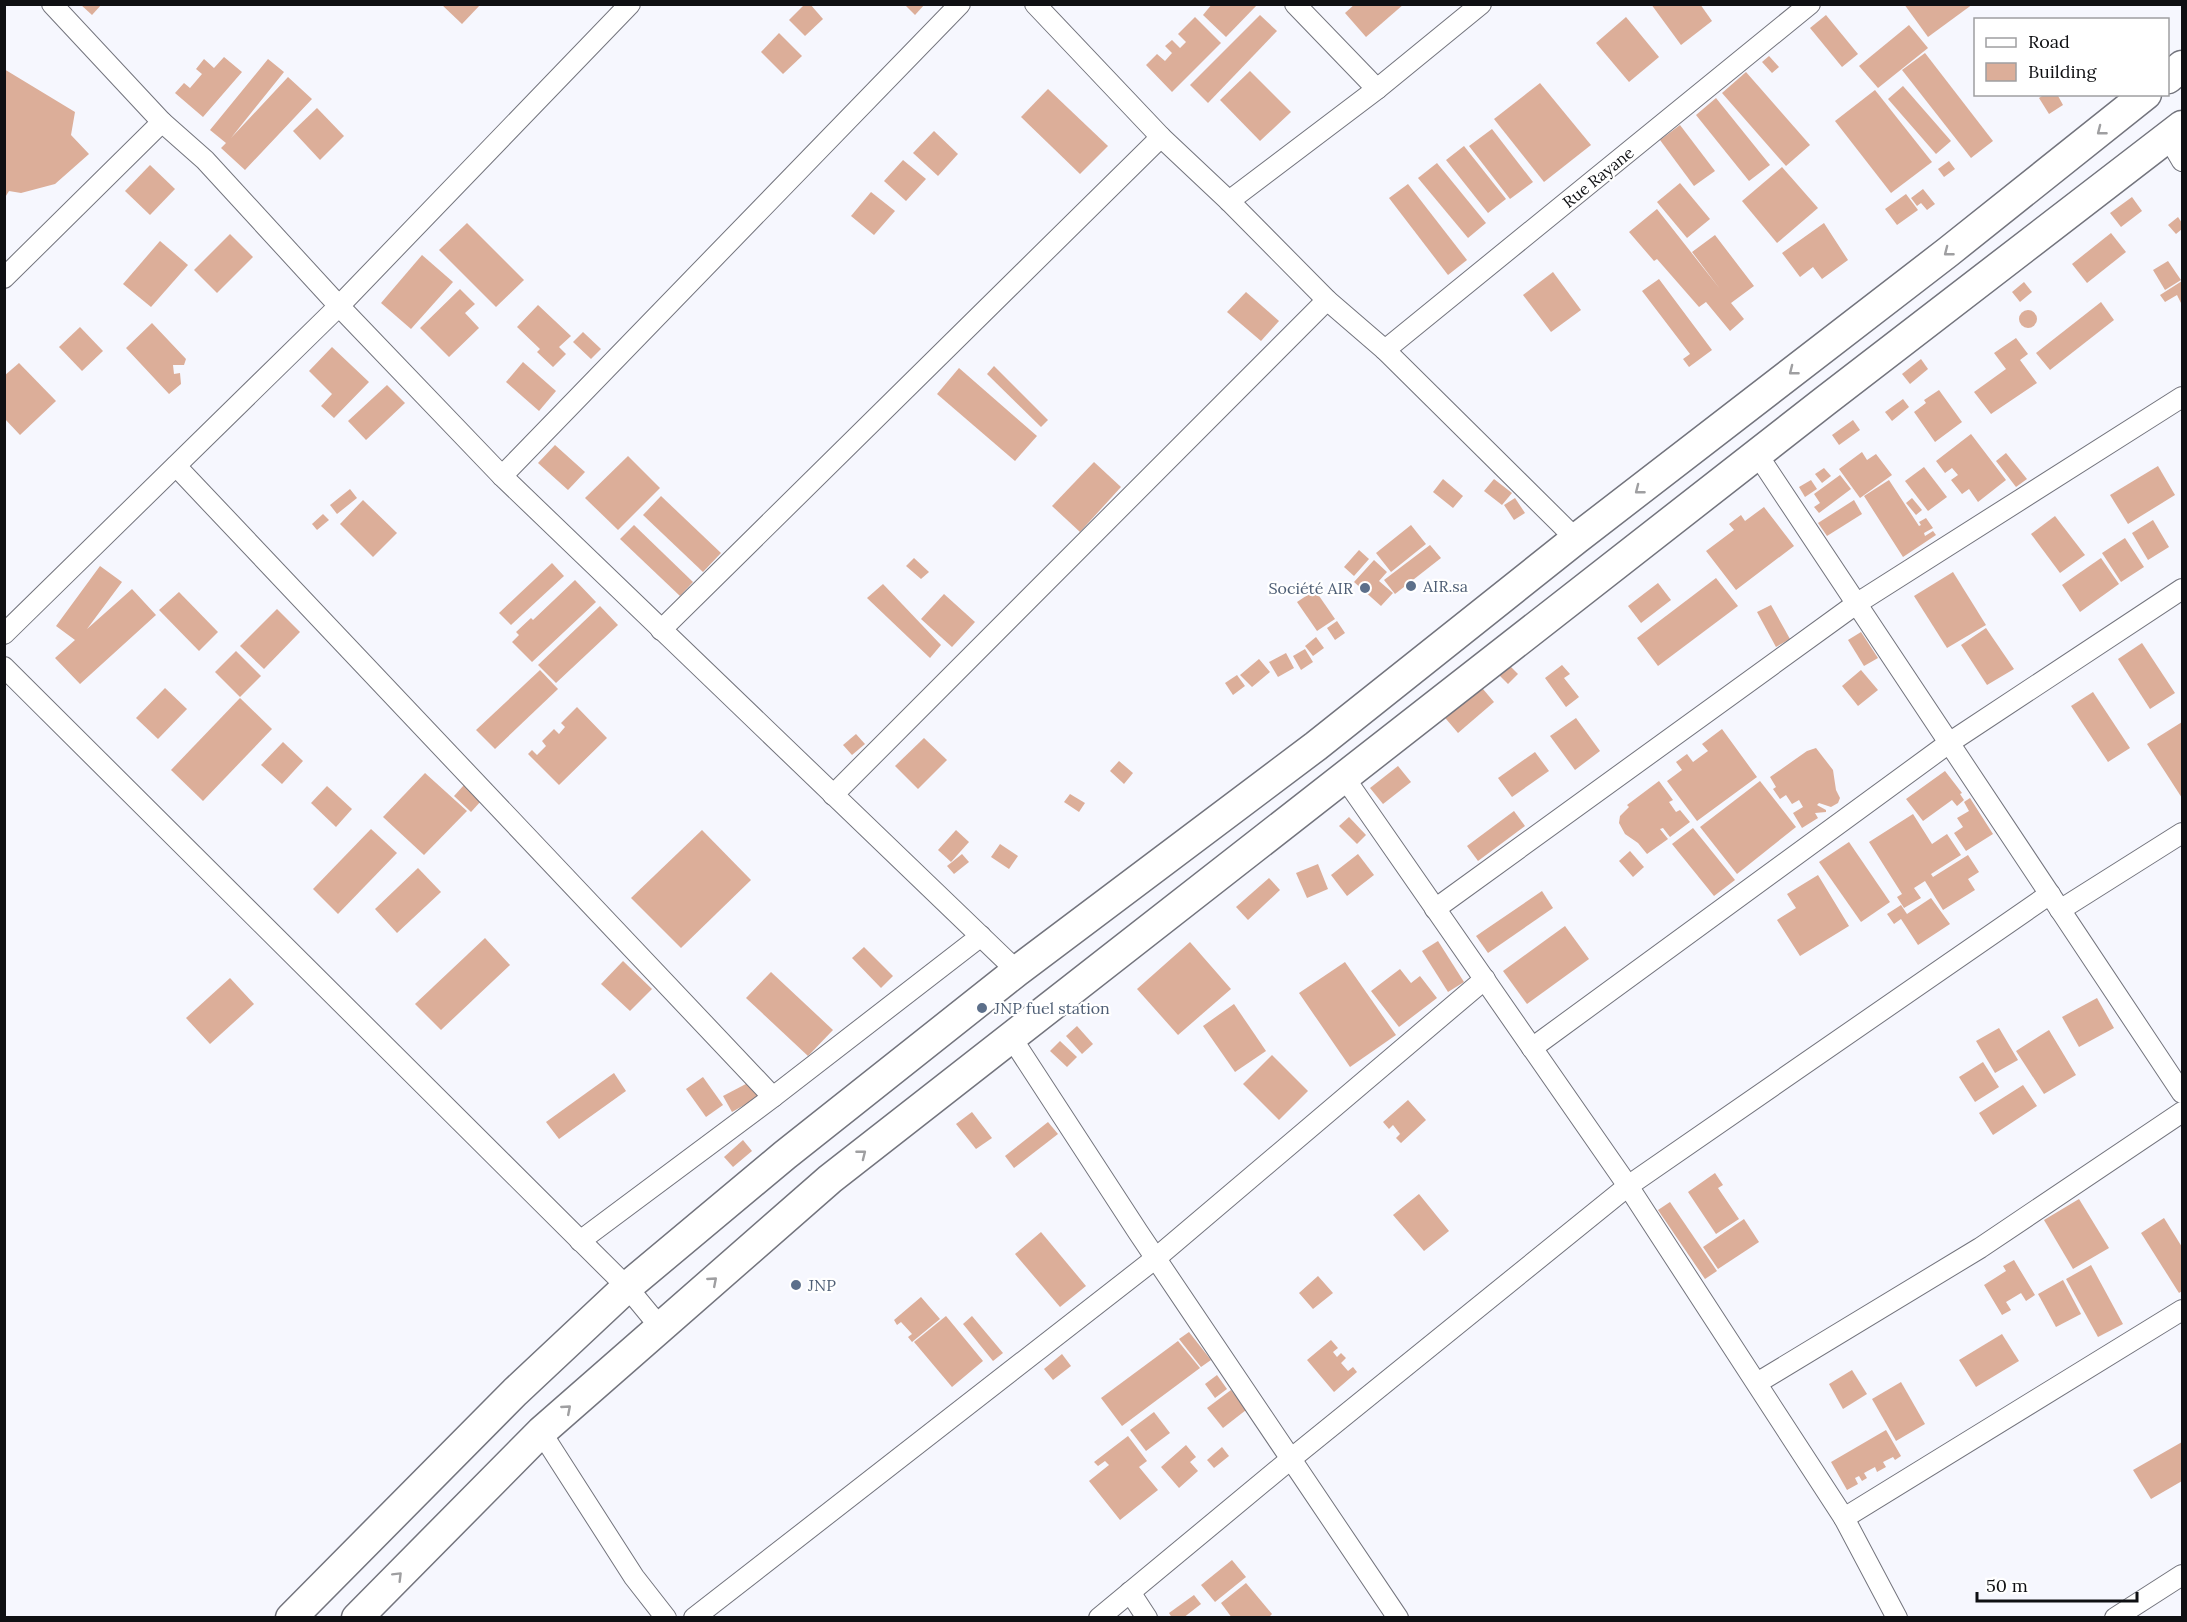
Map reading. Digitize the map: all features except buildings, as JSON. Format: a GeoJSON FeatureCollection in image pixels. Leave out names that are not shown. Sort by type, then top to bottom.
{"type":"FeatureCollection","features":[{"type":"Feature","properties":{"kind":"main road"},"geometry":{"type":"LineString","coordinates":[[2169,77],[2182,66]]}},
{"type":"Feature","properties":{"kind":"main road"},"geometry":{"type":"LineString","coordinates":[[291,1617],[515,1392],[627,1287],[785,1155],[1017,971],[1316,746],[1576,539],[1948,252],[2143,96]]}},
{"type":"Feature","properties":{"kind":"main road"},"geometry":{"type":"LineString","coordinates":[[357,1617],[541,1432],[830,1179],[1757,454],[2178,141]]}},
{"type":"Feature","properties":{"kind":"street"},"geometry":{"type":"LineString","coordinates":[[52,4],[162,122],[205,160],[339,306],[502,476],[1017,971]]}},
{"type":"Feature","properties":{"kind":"street"},"geometry":{"type":"LineString","coordinates":[[4,634],[339,306],[630,4]]}},
{"type":"Feature","properties":{"kind":"street"},"geometry":{"type":"LineString","coordinates":[[502,476],[960,4]]}},
{"type":"Feature","properties":{"kind":"street"},"geometry":{"type":"LineString","coordinates":[[1035,4],[1161,137],[1229,201],[1327,300],[1384,350],[1576,539]]}},
{"type":"Feature","properties":{"kind":"street"},"geometry":{"type":"LineString","coordinates":[[1295,4],[1377,89]]}},
{"type":"Feature","properties":{"kind":"street"},"geometry":{"type":"LineString","coordinates":[[1229,201],[1377,89],[1481,4]]}},
{"type":"Feature","properties":{"kind":"street","name":"Rue Rayane"},"geometry":{"type":"LineString","coordinates":[[1384,350],[1810,4]]}},
{"type":"Feature","properties":{"kind":"street"},"geometry":{"type":"LineString","coordinates":[[4,278],[162,122]]}},
{"type":"Feature","properties":{"kind":"street"},"geometry":{"type":"LineString","coordinates":[[662,630],[1161,137]]}},
{"type":"Feature","properties":{"kind":"street"},"geometry":{"type":"LineString","coordinates":[[833,795],[1327,300]]}},
{"type":"Feature","properties":{"kind":"street"},"geometry":{"type":"LineString","coordinates":[[1435,909],[1857,604],[2182,397]]}},
{"type":"Feature","properties":{"kind":"street"},"geometry":{"type":"LineString","coordinates":[[1757,454],[2182,1093]]}},
{"type":"Feature","properties":{"kind":"street"},"geometry":{"type":"LineString","coordinates":[[176,466],[773,1097]]}},
{"type":"Feature","properties":{"kind":"street"},"geometry":{"type":"LineString","coordinates":[[1532,1048],[1949,743],[2182,589]]}},
{"type":"Feature","properties":{"kind":"street"},"geometry":{"type":"LineString","coordinates":[[4,667],[627,1287],[660,1327]]}},
{"type":"Feature","properties":{"kind":"street"},"geometry":{"type":"LineString","coordinates":[[1344,777],[1628,1186],[1844,1518],[1897,1617]]}},
{"type":"Feature","properties":{"kind":"street"},"geometry":{"type":"LineString","coordinates":[[1099,1617],[1628,1186],[2055,902],[2182,833]]}},
{"type":"Feature","properties":{"kind":"street"},"geometry":{"type":"LineString","coordinates":[[580,1241],[773,1097],[981,936]]}},
{"type":"Feature","properties":{"kind":"street"},"geometry":{"type":"LineString","coordinates":[[694,1617],[1156,1258],[1485,980]]}},
{"type":"Feature","properties":{"kind":"street"},"geometry":{"type":"LineString","coordinates":[[1011,1038],[1398,1617]]}},
{"type":"Feature","properties":{"kind":"street"},"geometry":{"type":"LineString","coordinates":[[1757,1383],[1980,1248],[2182,1112]]}},
{"type":"Feature","properties":{"kind":"street"},"geometry":{"type":"LineString","coordinates":[[1844,1518],[2182,1310]]}},
{"type":"Feature","properties":{"kind":"street"},"geometry":{"type":"LineString","coordinates":[[541,1432],[633,1577],[666,1617]]}},
{"type":"Feature","properties":{"kind":"street"},"geometry":{"type":"LineString","coordinates":[[2115,1617],[2182,1575]]}},
{"type":"Feature","properties":{"kind":"street"},"geometry":{"type":"LineString","coordinates":[[1130,1592],[1147,1617]]}},
{"type":"Feature","properties":{"kind":"place","name":"AIR.sa"},"geometry":{"type":"Point","coordinates":[1411,586]}},
{"type":"Feature","properties":{"kind":"place","name":"Société AIR"},"geometry":{"type":"Point","coordinates":[1365,588]}},
{"type":"Feature","properties":{"kind":"place","name":"JNP fuel station"},"geometry":{"type":"Point","coordinates":[982,1008]}},
{"type":"Feature","properties":{"kind":"place","name":"JNP"},"geometry":{"type":"Point","coordinates":[796,1285]}}]}
